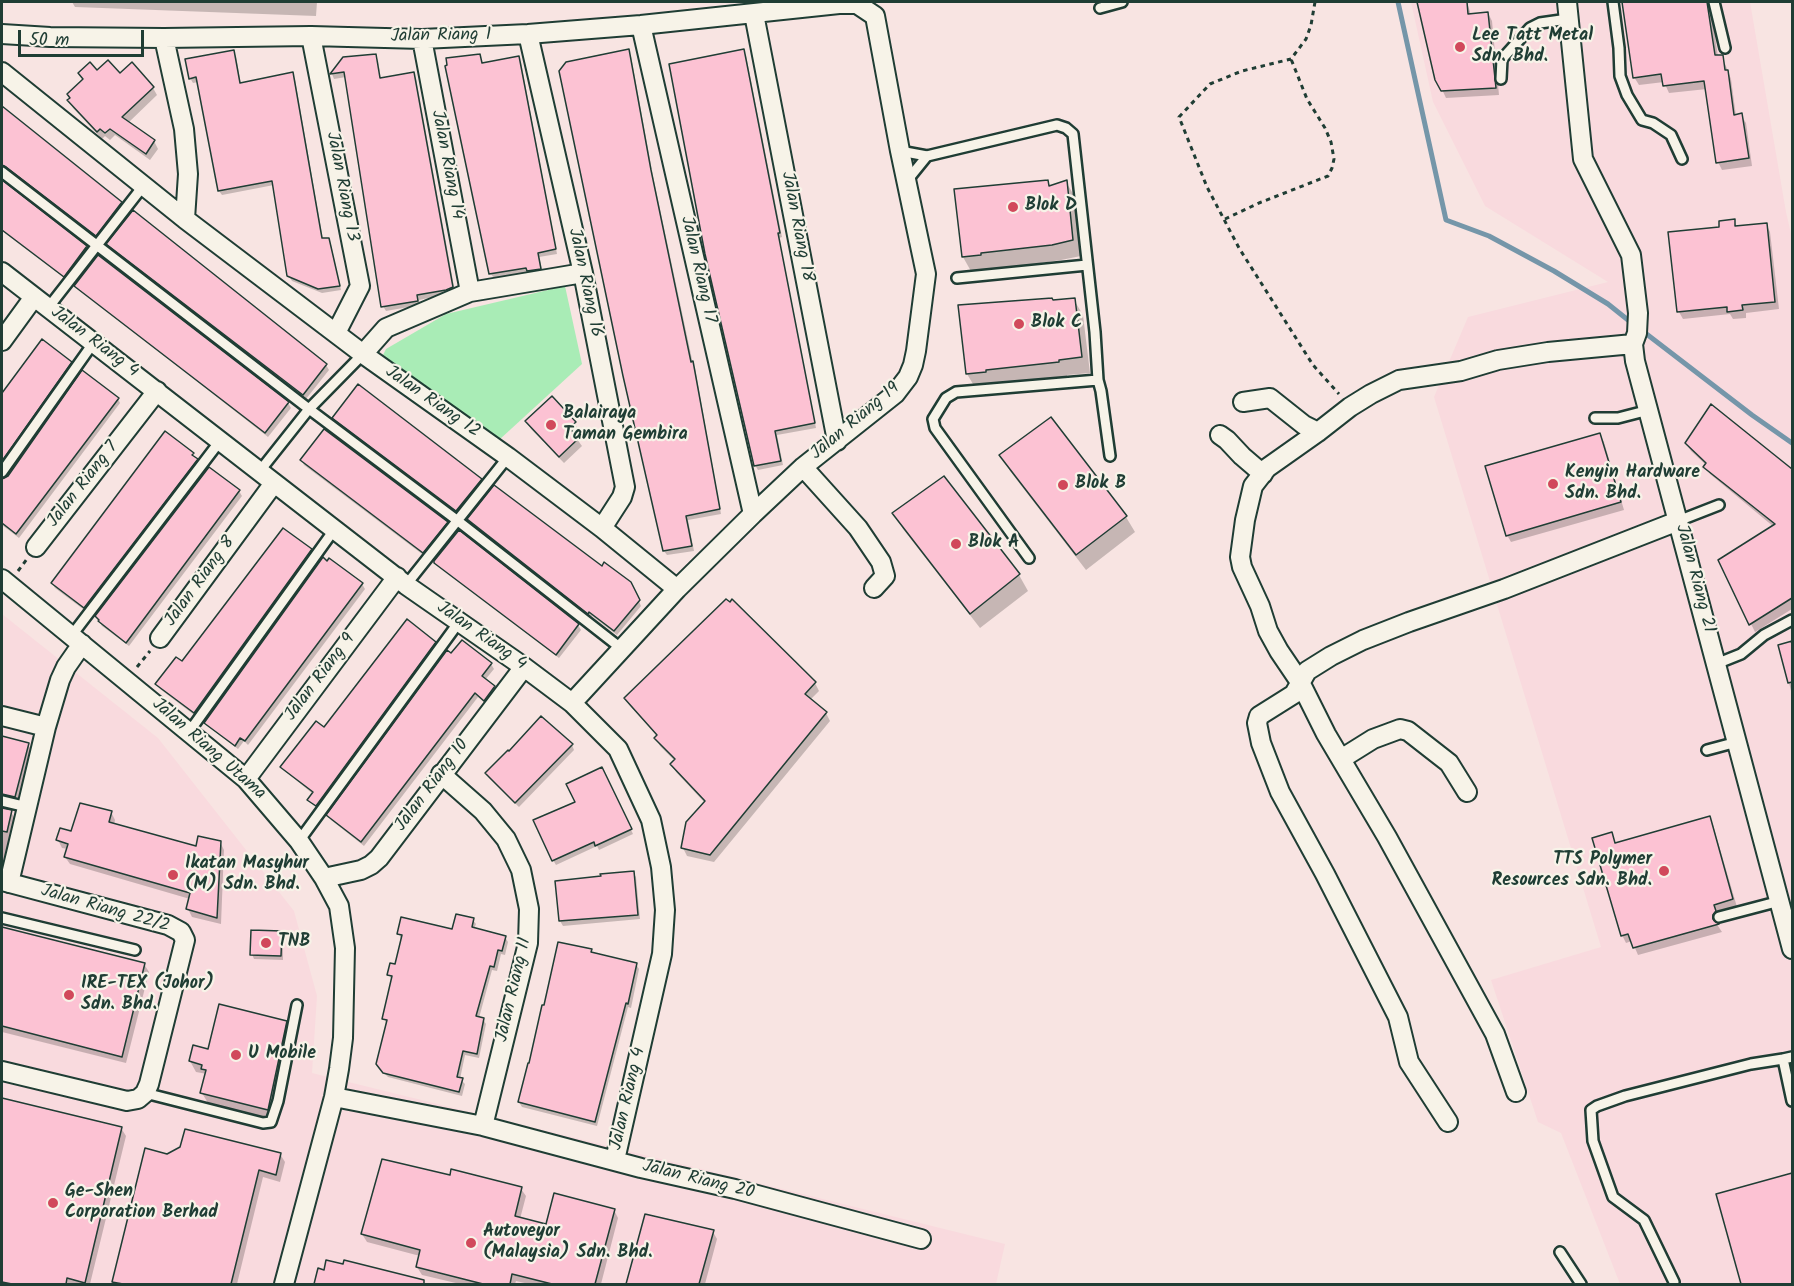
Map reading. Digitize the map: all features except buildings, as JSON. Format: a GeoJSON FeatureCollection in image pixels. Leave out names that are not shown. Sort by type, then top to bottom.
{"type":"FeatureCollection","features":[{"type":"Feature","properties":{"kind":"street","name":"Jalan Riang 1"},"geometry":{"type":"LineString","coordinates":[[2,34],[50,37],[311,36],[422,39],[641,25],[839,4],[857,4],[875,16]]}},
{"type":"Feature","properties":{"kind":"street","name":"Jalan Riang 21"},"geometry":{"type":"LineString","coordinates":[[1568,10],[1583,159],[1631,255],[1638,313],[1635,361],[1792,949]]}},
{"type":"Feature","properties":{"kind":"street","name":"Jalan Riang 18"},"geometry":{"type":"LineString","coordinates":[[754,14],[837,441]]}},
{"type":"Feature","properties":{"kind":"street","name":"Jalan Riang 19"},"geometry":{"type":"LineString","coordinates":[[572,703],[677,589],[753,514],[803,467],[895,394],[908,377],[913,365],[921,322],[926,274],[875,16]]}},
{"type":"Feature","properties":{"kind":"street","name":"Jalan Riang 17"},"geometry":{"type":"LineString","coordinates":[[641,25],[753,514]]}},
{"type":"Feature","properties":{"kind":"street","name":"Jalan Riang 16"},"geometry":{"type":"LineString","coordinates":[[528,34],[583,273],[624,487],[622,497],[602,528]]}},
{"type":"Feature","properties":{"kind":"street","name":"Jalan Riang 13"},"geometry":{"type":"LineString","coordinates":[[311,36],[360,286],[336,333]]}},
{"type":"Feature","properties":{"kind":"street"},"geometry":{"type":"LineString","coordinates":[[164,38],[184,129],[188,174],[185,219]]}},
{"type":"Feature","properties":{"kind":"street","name":"Jalan Riang 14"},"geometry":{"type":"LineString","coordinates":[[422,39],[470,292]]}},
{"type":"Feature","properties":{"kind":"street","name":"Jalan Riang 12"},"geometry":{"type":"LineString","coordinates":[[2,72],[185,219],[363,354],[508,457],[602,528],[677,589]]}},
{"type":"Feature","properties":{"kind":"street","name":"Jalan Riang 4"},"geometry":{"type":"LineString","coordinates":[[2,272],[401,581],[572,703],[618,749],[651,820],[661,867],[665,910],[662,954],[615,1160]]}},
{"type":"Feature","properties":{"kind":"street"},"geometry":{"type":"LineString","coordinates":[[363,354],[386,328],[470,292],[583,273]]}},
{"type":"Feature","properties":{"kind":"street"},"geometry":{"type":"LineString","coordinates":[[2,341],[41,302]]}},
{"type":"Feature","properties":{"kind":"street"},"geometry":{"type":"LineString","coordinates":[[1516,1092],[1495,1034],[1300,682],[1268,631],[1260,606],[1242,567],[1240,556],[1245,520],[1253,486],[1267,468],[1350,407],[1399,380],[1461,371],[1498,360],[1635,339]]}},
{"type":"Feature","properties":{"kind":"street","name":"Jalan Riang 7"},"geometry":{"type":"LineString","coordinates":[[36,547],[157,391]]}},
{"type":"Feature","properties":{"kind":"street"},"geometry":{"type":"LineString","coordinates":[[1243,402],[1270,398],[1304,425],[1318,432]]}},
{"type":"Feature","properties":{"kind":"street"},"geometry":{"type":"LineString","coordinates":[[1220,435],[1263,474]]}},
{"type":"Feature","properties":{"kind":"street"},"geometry":{"type":"LineString","coordinates":[[803,467],[858,528],[881,562],[885,576],[874,588]]}},
{"type":"Feature","properties":{"kind":"street","name":"Jalan Riang 8"},"geometry":{"type":"LineString","coordinates":[[160,638],[266,477]]}},
{"type":"Feature","properties":{"kind":"street"},"geometry":{"type":"LineString","coordinates":[[1448,1122],[1409,1062],[1398,1017],[1280,792],[1261,743],[1257,723],[1259,716],[1294,694],[1307,671],[1363,640],[1504,589],[1678,521]]}},
{"type":"Feature","properties":{"kind":"street","name":"Jalan Riang Utama"},"geometry":{"type":"LineString","coordinates":[[10,575],[77,640],[246,779],[299,841],[324,878],[339,906],[345,948],[344,1038],[334,1097],[284,1284]]}},
{"type":"Feature","properties":{"kind":"street","name":"Jalan Riang 9"},"geometry":{"type":"LineString","coordinates":[[246,779],[401,581]]}},
{"type":"Feature","properties":{"kind":"street"},"geometry":{"type":"LineString","coordinates":[[5,882],[27,807],[46,727],[60,680],[77,640]]}},
{"type":"Feature","properties":{"kind":"street","name":"Jalan Riang 10"},"geometry":{"type":"LineString","coordinates":[[324,878],[361,870],[379,858],[524,667]]}},
{"type":"Feature","properties":{"kind":"street"},"geometry":{"type":"LineString","coordinates":[[2,716],[46,727]]}},
{"type":"Feature","properties":{"kind":"street"},"geometry":{"type":"LineString","coordinates":[[1341,759],[1373,739],[1400,729],[1408,731],[1449,763],[1467,792]]}},
{"type":"Feature","properties":{"kind":"street","name":"Jalan Riang 11"},"geometry":{"type":"LineString","coordinates":[[441,774],[483,811],[506,839],[521,870],[529,909],[528,943],[483,1126]]}},
{"type":"Feature","properties":{"kind":"street","name":"Jalan Riang 22/2"},"geometry":{"type":"LineString","coordinates":[[5,882],[168,926],[181,932],[184,936],[184,947],[145,1093]]}},
{"type":"Feature","properties":{"kind":"street"},"geometry":{"type":"LineString","coordinates":[[2,1071],[127,1101],[138,1099],[145,1093]]}},
{"type":"Feature","properties":{"kind":"street","name":"Jalan Riang 20"},"geometry":{"type":"LineString","coordinates":[[334,1097],[483,1126],[641,1168],[747,1192],[921,1239]]}},
{"type":"Feature","properties":{"kind":"lane"},"geometry":{"type":"LineString","coordinates":[[1100,8],[1122,2]]}},
{"type":"Feature","properties":{"kind":"lane"},"geometry":{"type":"LineString","coordinates":[[1613,2],[1620,76],[1627,95],[1642,120],[1653,123],[1671,135],[1682,159]]}},
{"type":"Feature","properties":{"kind":"lane"},"geometry":{"type":"LineString","coordinates":[[1714,2],[1725,48]]}},
{"type":"Feature","properties":{"kind":"lane"},"geometry":{"type":"LineString","coordinates":[[1501,79],[1502,59],[1530,28],[1568,10]]}},
{"type":"Feature","properties":{"kind":"lane"},"geometry":{"type":"LineString","coordinates":[[900,151],[927,156],[1057,125],[1073,134],[1095,332],[1098,380],[1110,456]]}},
{"type":"Feature","properties":{"kind":"lane"},"geometry":{"type":"LineString","coordinates":[[911,199],[910,177],[927,156]]}},
{"type":"Feature","properties":{"kind":"lane"},"geometry":{"type":"LineString","coordinates":[[2,172],[622,649]]}},
{"type":"Feature","properties":{"kind":"lane"},"geometry":{"type":"LineString","coordinates":[[41,302],[96,245],[144,185]]}},
{"type":"Feature","properties":{"kind":"lane"},"geometry":{"type":"LineString","coordinates":[[957,278],[1087,265]]}},
{"type":"Feature","properties":{"kind":"lane"},"geometry":{"type":"LineString","coordinates":[[2,472],[94,342]]}},
{"type":"Feature","properties":{"kind":"lane"},"geometry":{"type":"LineString","coordinates":[[266,477],[309,409],[363,354]]}},
{"type":"Feature","properties":{"kind":"lane"},"geometry":{"type":"LineString","coordinates":[[1029,558],[935,428],[933,419],[946,398],[956,392],[1098,380]]}},
{"type":"Feature","properties":{"kind":"lane"},"geometry":{"type":"LineString","coordinates":[[1595,418],[1618,418],[1649,410]]}},
{"type":"Feature","properties":{"kind":"lane"},"geometry":{"type":"LineString","coordinates":[[77,640],[220,441]]}},
{"type":"Feature","properties":{"kind":"lane"},"geometry":{"type":"LineString","coordinates":[[401,581],[458,521],[508,457]]}},
{"type":"Feature","properties":{"kind":"lane"},"geometry":{"type":"LineString","coordinates":[[1678,521],[1719,505]]}},
{"type":"Feature","properties":{"kind":"lane"},"geometry":{"type":"LineString","coordinates":[[189,732],[334,530]]}},
{"type":"Feature","properties":{"kind":"lane"},"geometry":{"type":"LineString","coordinates":[[1716,664],[1741,654],[1764,635],[1792,620]]}},
{"type":"Feature","properties":{"kind":"lane"},"geometry":{"type":"LineString","coordinates":[[299,841],[459,622]]}},
{"type":"Feature","properties":{"kind":"lane"},"geometry":{"type":"LineString","coordinates":[[1707,750],[1737,742]]}},
{"type":"Feature","properties":{"kind":"lane"},"geometry":{"type":"LineString","coordinates":[[2,801],[27,807]]}},
{"type":"Feature","properties":{"kind":"lane"},"geometry":{"type":"LineString","coordinates":[[1719,917],[1780,901]]}},
{"type":"Feature","properties":{"kind":"lane"},"geometry":{"type":"LineString","coordinates":[[2,918],[135,950]]}},
{"type":"Feature","properties":{"kind":"lane"},"geometry":{"type":"LineString","coordinates":[[145,1093],[263,1123],[271,1122],[278,1101],[297,1005]]}},
{"type":"Feature","properties":{"kind":"lane"},"geometry":{"type":"LineString","coordinates":[[1674,1282],[1644,1220],[1613,1197],[1593,1141],[1591,1110],[1625,1096],[1751,1064],[1788,1058],[1792,1101]]}},
{"type":"Feature","properties":{"kind":"lane"},"geometry":{"type":"LineString","coordinates":[[1560,1252],[1581,1284]]}},
{"type":"Feature","properties":{"kind":"path"},"geometry":{"type":"LineString","coordinates":[[1315,2],[1306,39],[1291,59],[1242,71],[1210,84],[1179,117],[1207,187],[1244,256],[1312,364],[1350,407]]}},
{"type":"Feature","properties":{"kind":"path"},"geometry":{"type":"LineString","coordinates":[[1225,219],[1328,176],[1332,168],[1334,159],[1331,142],[1325,128],[1306,99],[1291,59]]}},
{"type":"Feature","properties":{"kind":"path","name":"Jalan Riang 7"},"geometry":{"type":"LineString","coordinates":[[10,575],[36,547]]}},
{"type":"Feature","properties":{"kind":"path","name":"Jalan Riang 8"},"geometry":{"type":"LineString","coordinates":[[127,681],[160,638]]}},
{"type":"Feature","properties":{"kind":"shaded area"},"geometry":{"type":"Polygon","coordinates":[[[1411,2],[1750,2],[1792,238],[1792,1284],[1620,1284],[1561,1133],[1538,1122],[1491,980],[1601,947],[1434,397],[1468,317],[1608,282],[1485,206],[1433,102],[1411,2]]]}},
{"type":"Feature","properties":{"kind":"shaded area"},"geometry":{"type":"Polygon","coordinates":[[[2,614],[158,738],[294,911],[317,996],[312,1073],[1005,1244],[996,1284],[2,1284],[2,614]]]}},
{"type":"Feature","properties":{"kind":"green space"},"geometry":{"type":"Polygon","coordinates":[[[565,286],[582,364],[499,440],[383,355],[386,349],[446,314],[565,286]]]}},
{"type":"Feature","properties":{"kind":"waterway"},"geometry":{"type":"LineString","coordinates":[[1398,2],[1446,220],[1489,236],[1554,271],[1608,304],[1633,324]]}},
{"type":"Feature","properties":{"kind":"waterway"},"geometry":{"type":"LineString","coordinates":[[1640,329],[1792,443]]}},
{"type":"Feature","properties":{"kind":"place","name":"Lee Tatt Metal Sdn. Bhd."},"geometry":{"type":"Point","coordinates":[1460,47]}},
{"type":"Feature","properties":{"kind":"place","name":"Blok D"},"geometry":{"type":"Point","coordinates":[1013,207]}},
{"type":"Feature","properties":{"kind":"place","name":"Blok C"},"geometry":{"type":"Point","coordinates":[1019,324]}},
{"type":"Feature","properties":{"kind":"place","name":"Balairaya Taman Gembira"},"geometry":{"type":"Point","coordinates":[551,425]}},
{"type":"Feature","properties":{"kind":"place","name":"Kenyin Hardware Sdn. Bhd."},"geometry":{"type":"Point","coordinates":[1553,484]}},
{"type":"Feature","properties":{"kind":"place","name":"Blok B"},"geometry":{"type":"Point","coordinates":[1063,485]}},
{"type":"Feature","properties":{"kind":"place","name":"Blok A"},"geometry":{"type":"Point","coordinates":[956,544]}},
{"type":"Feature","properties":{"kind":"place","name":"TTS Polymer Resources Sdn. Bhd."},"geometry":{"type":"Point","coordinates":[1664,871]}},
{"type":"Feature","properties":{"kind":"place","name":"Ikatan Masyhur (M) Sdn. Bhd."},"geometry":{"type":"Point","coordinates":[173,875]}},
{"type":"Feature","properties":{"kind":"place","name":"TNB"},"geometry":{"type":"Point","coordinates":[266,943]}},
{"type":"Feature","properties":{"kind":"place","name":"IRE-TEX (Johor) Sdn. Bhd."},"geometry":{"type":"Point","coordinates":[69,995]}},
{"type":"Feature","properties":{"kind":"place","name":"U Mobile"},"geometry":{"type":"Point","coordinates":[236,1055]}},
{"type":"Feature","properties":{"kind":"place","name":"Ge-Shen Corporation Berhad"},"geometry":{"type":"Point","coordinates":[53,1203]}},
{"type":"Feature","properties":{"kind":"place","name":"Autoveyor (Malaysia) Sdn. Bhd."},"geometry":{"type":"Point","coordinates":[471,1243]}}]}
